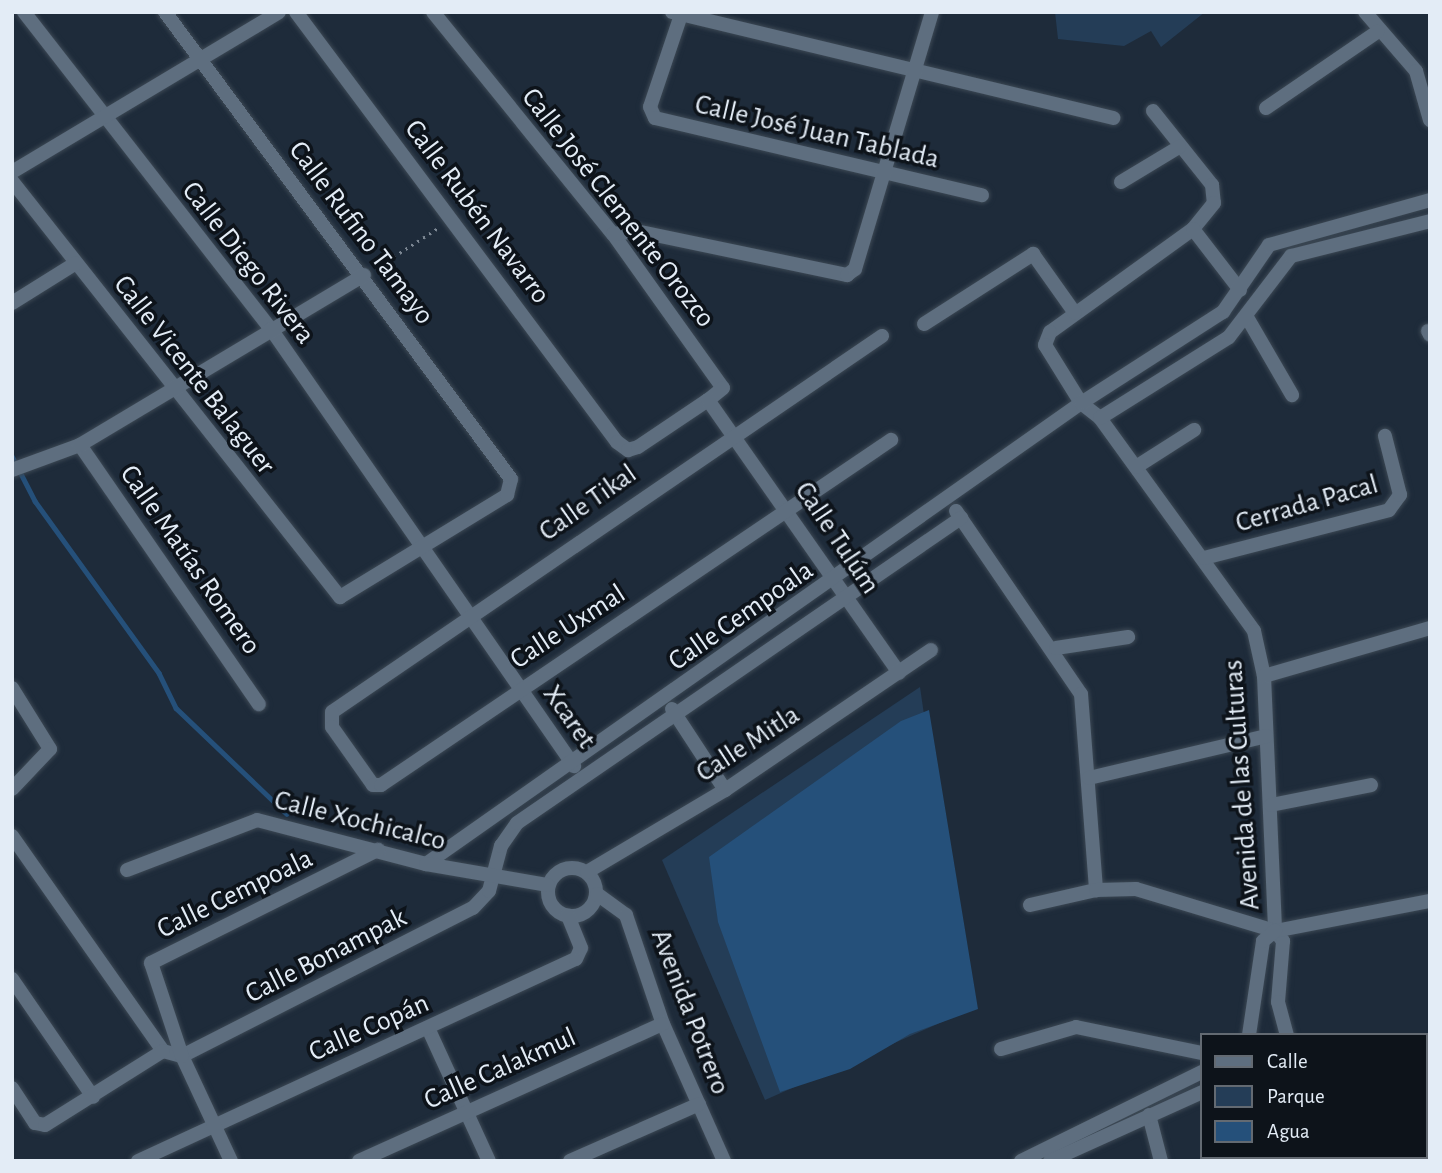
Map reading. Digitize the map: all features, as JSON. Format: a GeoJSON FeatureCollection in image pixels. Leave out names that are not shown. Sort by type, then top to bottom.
{"type":"FeatureCollection","features":[{"type":"Feature","properties":{"kind":"street","name":"Calle Diego Rivera"},"geometry":{"type":"LineString","coordinates":[[24,12],[102,118],[271,330],[471,614]]}},
{"type":"Feature","properties":{"kind":"street","name":"Calle Rufino Tamayo"},"geometry":{"type":"LineString","coordinates":[[164,12],[364,275],[512,488],[425,550]]}},
{"type":"Feature","properties":{"kind":"street"},"geometry":{"type":"LineString","coordinates":[[12,172],[201,62],[279,12]]}},
{"type":"Feature","properties":{"kind":"street","name":"Calle Rubén Navarro"},"geometry":{"type":"LineString","coordinates":[[296,12],[617,442],[628,450],[638,447],[708,400]]}},
{"type":"Feature","properties":{"kind":"street","name":"Calle José Clemente Orozco"},"geometry":{"type":"LineString","coordinates":[[433,12],[613,234],[723,388],[708,400]]}},
{"type":"Feature","properties":{"kind":"street"},"geometry":{"type":"LineString","coordinates":[[613,234],[636,231],[847,275],[855,269],[881,175],[917,75],[932,12]]}},
{"type":"Feature","properties":{"kind":"street"},"geometry":{"type":"LineString","coordinates":[[1365,12],[1377,32],[1416,71],[1430,120]]}},
{"type":"Feature","properties":{"kind":"street"},"geometry":{"type":"LineString","coordinates":[[679,13],[917,75],[1113,118]]}},
{"type":"Feature","properties":{"kind":"street","name":"Calle José Juan Tablada"},"geometry":{"type":"LineString","coordinates":[[679,13],[650,107],[654,118],[881,175],[982,195]]}},
{"type":"Feature","properties":{"kind":"street"},"geometry":{"type":"LineString","coordinates":[[1266,108],[1377,32]]}},
{"type":"Feature","properties":{"kind":"street"},"geometry":{"type":"LineString","coordinates":[[923,324],[1033,254],[1075,313],[1193,229],[1215,193],[1153,111]]}},
{"type":"Feature","properties":{"kind":"street"},"geometry":{"type":"LineString","coordinates":[[1121,182],[1179,147]]}},
{"type":"Feature","properties":{"kind":"street","name":"Calle Vicente Balaguer"},"geometry":{"type":"LineString","coordinates":[[12,181],[173,390],[340,597],[425,550]]}},
{"type":"Feature","properties":{"kind":"street","name":"Calle Cempoala"},"geometry":{"type":"LineString","coordinates":[[426,864],[570,760],[665,699],[1081,403],[1223,312],[1269,246],[1430,200]]}},
{"type":"Feature","properties":{"kind":"street"},"geometry":{"type":"LineString","coordinates":[[1353,220],[1360,239]]}},
{"type":"Feature","properties":{"kind":"street"},"geometry":{"type":"LineString","coordinates":[[1100,418],[1187,363],[1248,318],[1276,269],[1291,256],[1430,221]]}},
{"type":"Feature","properties":{"kind":"street"},"geometry":{"type":"LineString","coordinates":[[1193,229],[1240,290]]}},
{"type":"Feature","properties":{"kind":"street"},"geometry":{"type":"LineString","coordinates":[[12,303],[76,263]]}},
{"type":"Feature","properties":{"kind":"street"},"geometry":{"type":"LineString","coordinates":[[12,470],[80,445],[364,275]]}},
{"type":"Feature","properties":{"kind":"street","name":"Avenida de las Culturas"},"geometry":{"type":"LineString","coordinates":[[1075,313],[1045,337],[1045,345],[1081,403],[1100,418],[1247,616],[1264,676],[1275,931],[1283,941],[1277,992],[1287,1033]]}},
{"type":"Feature","properties":{"kind":"street"},"geometry":{"type":"LineString","coordinates":[[1248,318],[1292,395]]}},
{"type":"Feature","properties":{"kind":"street","name":"Calle Tikal"},"geometry":{"type":"LineString","coordinates":[[376,787],[330,719],[471,614],[734,432],[882,336]]}},
{"type":"Feature","properties":{"kind":"street"},"geometry":{"type":"LineString","coordinates":[[1174,344],[1187,363]]}},
{"type":"Feature","properties":{"kind":"street"},"geometry":{"type":"LineString","coordinates":[[708,400],[734,432]]}},
{"type":"Feature","properties":{"kind":"street"},"geometry":{"type":"LineString","coordinates":[[1136,467],[1194,430]]}},
{"type":"Feature","properties":{"kind":"street","name":"Calle Tulúm"},"geometry":{"type":"LineString","coordinates":[[734,432],[899,673]]}},
{"type":"Feature","properties":{"kind":"street","name":"Cerrada Pacal"},"geometry":{"type":"LineString","coordinates":[[1204,558],[1389,510],[1400,495],[1385,436]]}},
{"type":"Feature","properties":{"kind":"street","name":"Calle Uxmal"},"geometry":{"type":"LineString","coordinates":[[376,787],[519,688],[891,440]]}},
{"type":"Feature","properties":{"kind":"street","name":"Calle Matías Romero"},"geometry":{"type":"LineString","coordinates":[[80,445],[259,704]]}},
{"type":"Feature","properties":{"kind":"street"},"geometry":{"type":"LineString","coordinates":[[947,500],[1056,648],[1084,704],[1096,890]]}},
{"type":"Feature","properties":{"kind":"street","name":"Calle Cempoala"},"geometry":{"type":"LineString","coordinates":[[493,875],[511,828],[961,518]]}},
{"type":"Feature","properties":{"kind":"street","name":"Xcaret"},"geometry":{"type":"LineString","coordinates":[[471,614],[581,778]]}},
{"type":"Feature","properties":{"kind":"street"},"geometry":{"type":"LineString","coordinates":[[1264,676],[1430,628]]}},
{"type":"Feature","properties":{"kind":"street"},"geometry":{"type":"LineString","coordinates":[[1056,648],[1129,637]]}},
{"type":"Feature","properties":{"kind":"street","name":"Calle Mitla"},"geometry":{"type":"LineString","coordinates":[[587,872],[725,790],[931,650]]}},
{"type":"Feature","properties":{"kind":"street"},"geometry":{"type":"LineString","coordinates":[[12,688],[50,748],[12,789]]}},
{"type":"Feature","properties":{"kind":"street"},"geometry":{"type":"LineString","coordinates":[[665,699],[725,790]]}},
{"type":"Feature","properties":{"kind":"street"},"geometry":{"type":"LineString","coordinates":[[1089,778],[1266,736]]}},
{"type":"Feature","properties":{"kind":"street"},"geometry":{"type":"LineString","coordinates":[[1271,805],[1371,785]]}},
{"type":"Feature","properties":{"kind":"street","name":"Calle Xochicalco"},"geometry":{"type":"LineString","coordinates":[[127,870],[245,820],[378,850],[426,864],[548,885]]}},
{"type":"Feature","properties":{"kind":"street"},"geometry":{"type":"LineString","coordinates":[[12,836],[163,1051],[182,1056],[231,1161]]}},
{"type":"Feature","properties":{"kind":"street","name":"Calle Cempoala"},"geometry":{"type":"LineString","coordinates":[[182,1056],[151,963],[378,850]]}},
{"type":"Feature","properties":{"kind":"street"},"geometry":{"type":"LineString","coordinates":[[564,869],[587,872],[597,894],[589,909],[568,916],[550,903],[548,885],[564,869]]}},
{"type":"Feature","properties":{"kind":"street","name":"Calle Bonampak"},"geometry":{"type":"LineString","coordinates":[[182,1056],[462,915],[489,891],[493,875]]}},
{"type":"Feature","properties":{"kind":"street"},"geometry":{"type":"LineString","coordinates":[[1030,905],[1096,890],[1153,891],[1275,931],[1430,901]]}},
{"type":"Feature","properties":{"kind":"street","name":"Avenida Potrero"},"geometry":{"type":"LineString","coordinates":[[597,894],[626,915],[663,1024],[724,1161]]}},
{"type":"Feature","properties":{"kind":"street","name":"Calle Copán"},"geometry":{"type":"LineString","coordinates":[[138,1161],[579,958],[568,916]]}},
{"type":"Feature","properties":{"kind":"street"},"geometry":{"type":"LineString","coordinates":[[1249,1033],[1264,941],[1275,931]]}},
{"type":"Feature","properties":{"kind":"street"},"geometry":{"type":"LineString","coordinates":[[12,979],[93,1097]]}},
{"type":"Feature","properties":{"kind":"street","name":"Calle Calakmul"},"geometry":{"type":"LineString","coordinates":[[359,1161],[467,1110],[663,1024]]}},
{"type":"Feature","properties":{"kind":"street"},"geometry":{"type":"LineString","coordinates":[[1001,1049],[1076,1027],[1200,1053]]}},
{"type":"Feature","properties":{"kind":"street"},"geometry":{"type":"LineString","coordinates":[[428,1028],[489,1161]]}},
{"type":"Feature","properties":{"kind":"street"},"geometry":{"type":"LineString","coordinates":[[12,1088],[41,1126],[93,1097],[163,1051]]}},
{"type":"Feature","properties":{"kind":"street"},"geometry":{"type":"LineString","coordinates":[[1021,1161],[1200,1073]]}},
{"type":"Feature","properties":{"kind":"street"},"geometry":{"type":"LineString","coordinates":[[1050,1161],[1066,1157],[1200,1093]]}},
{"type":"Feature","properties":{"kind":"street"},"geometry":{"type":"LineString","coordinates":[[570,1161],[699,1104]]}},
{"type":"Feature","properties":{"kind":"street"},"geometry":{"type":"LineString","coordinates":[[1149,1115],[1161,1161]]}},
{"type":"Feature","properties":{"kind":"path"},"geometry":{"type":"LineString","coordinates":[[364,275],[453,219]]}},
{"type":"Feature","properties":{"kind":"green space"},"geometry":{"type":"Polygon","coordinates":[[[1055,12],[1205,12],[1161,47],[1151,31],[1124,46],[1058,39],[1055,12]]]}},
{"type":"Feature","properties":{"kind":"green space"},"geometry":{"type":"Polygon","coordinates":[[[920,687],[967,1011],[765,1100],[662,860],[920,687]]]}},
{"type":"Feature","properties":{"kind":"water"},"geometry":{"type":"Polygon","coordinates":[[[929,710],[978,1009],[910,1034],[850,1069],[780,1092],[718,922],[709,857],[901,721],[929,710]]]}},
{"type":"Feature","properties":{"kind":"waterway"},"geometry":{"type":"LineString","coordinates":[[12,456],[35,501],[159,673],[176,708],[287,814]]}}]}
